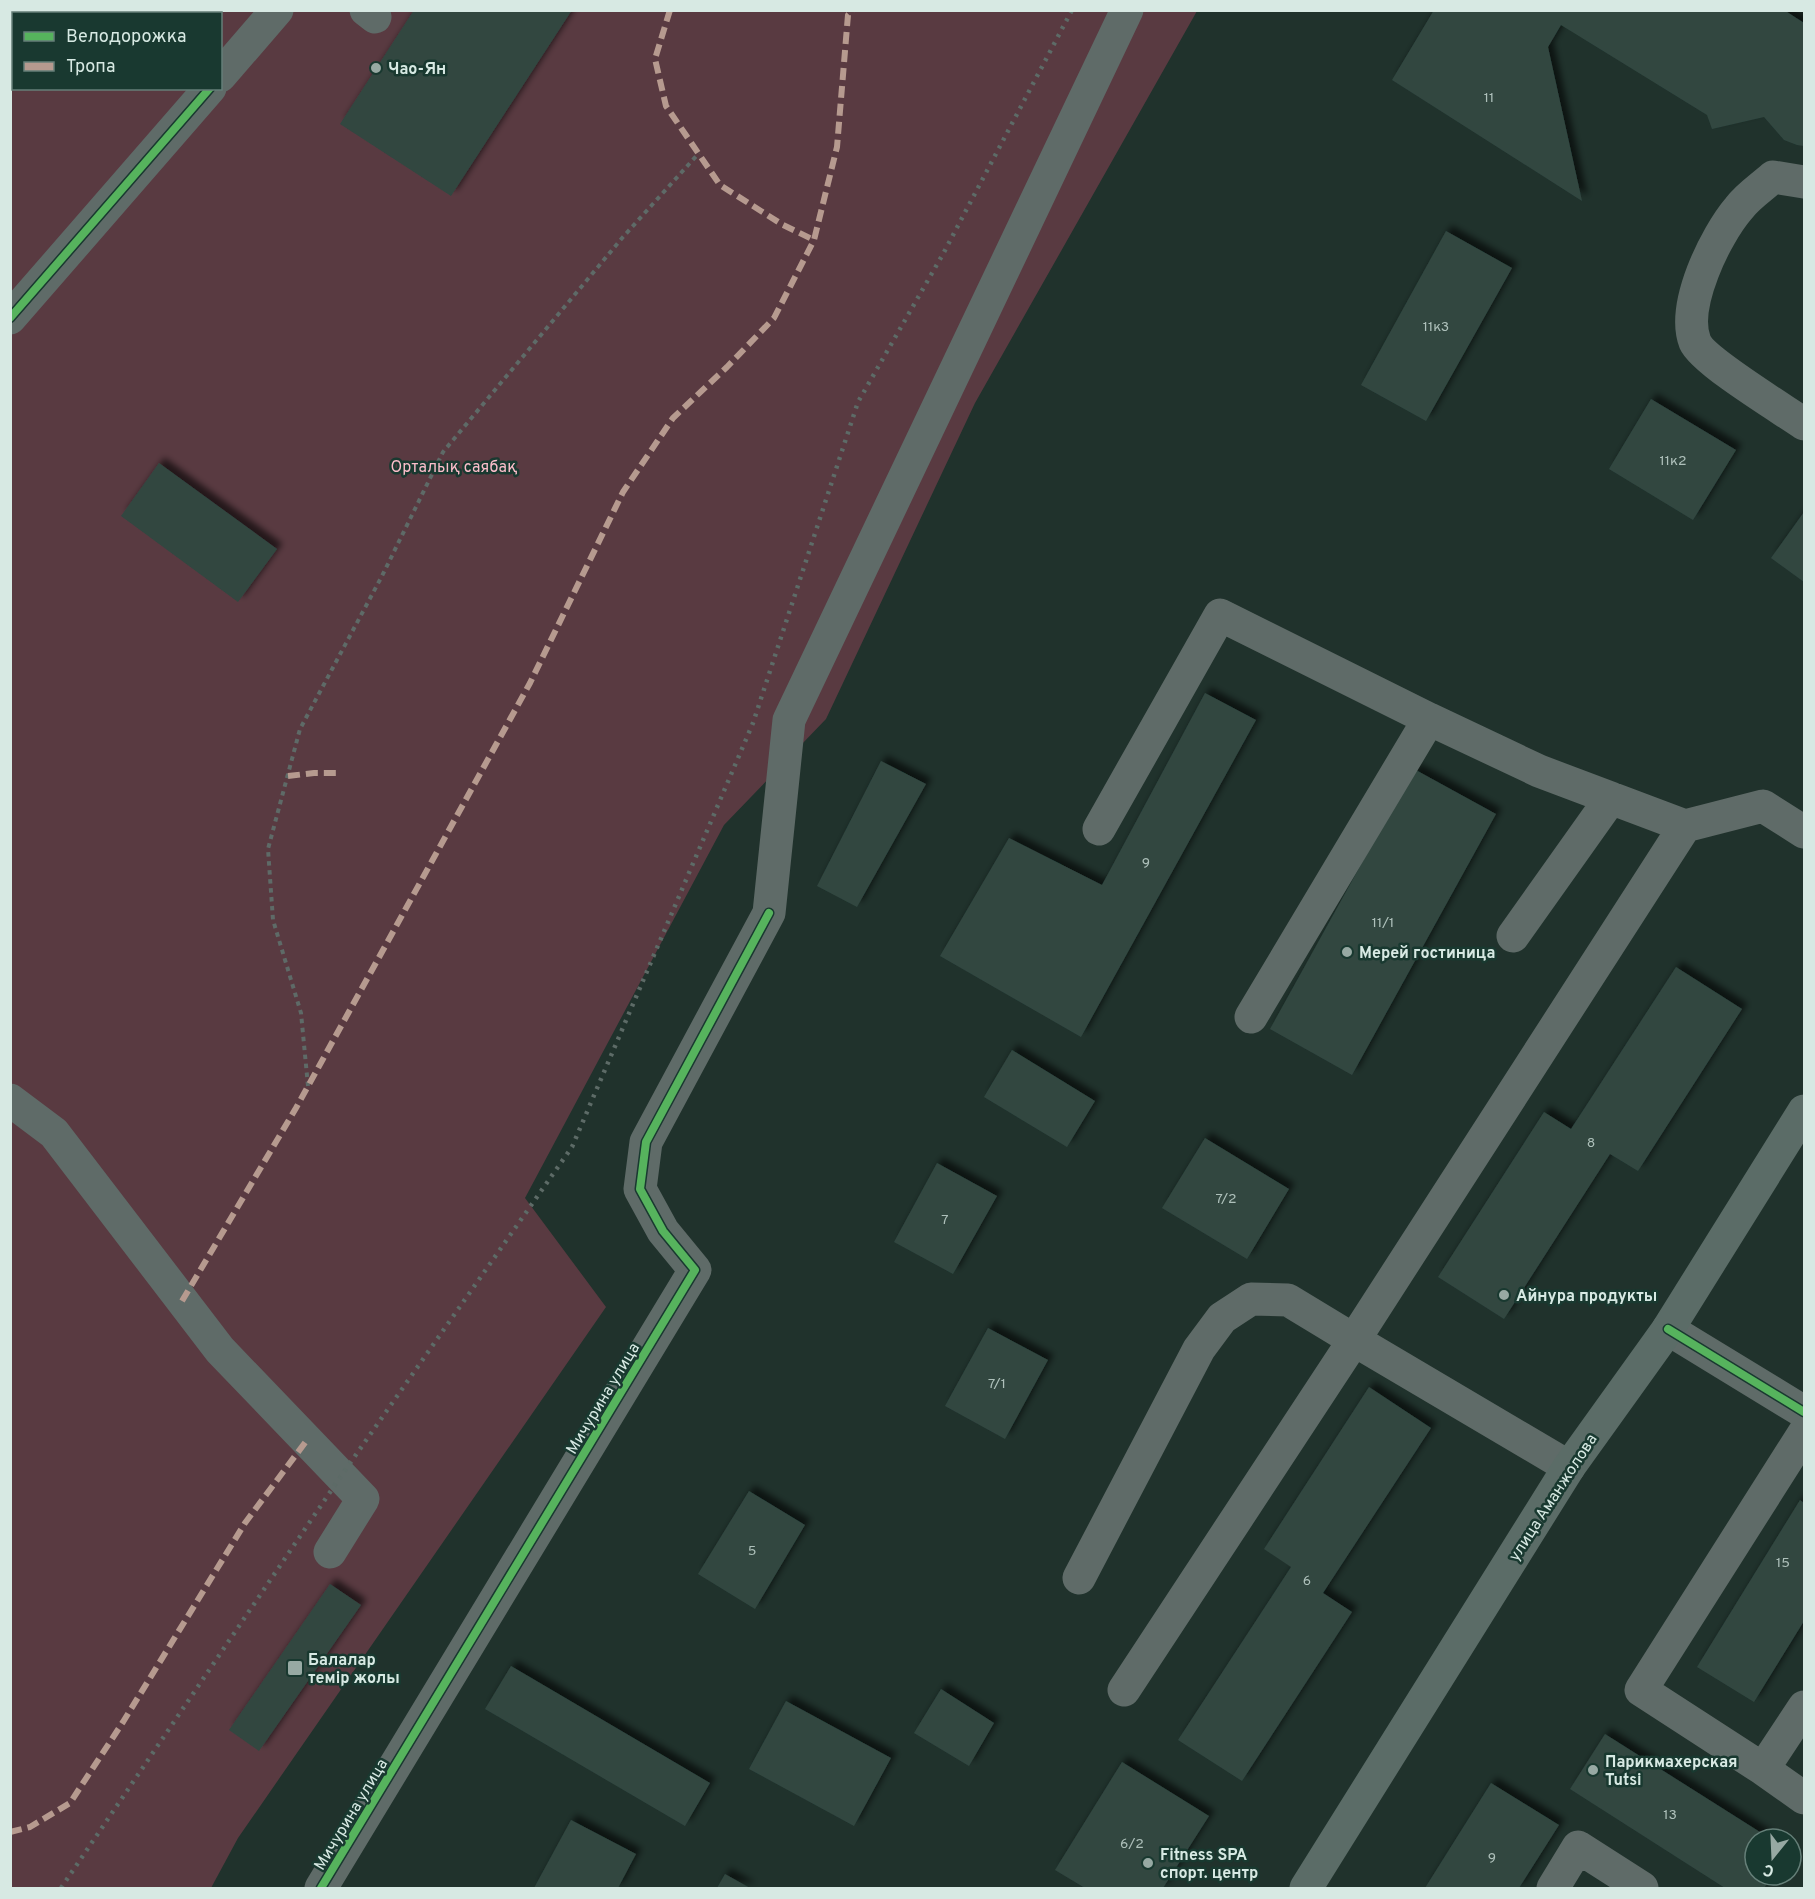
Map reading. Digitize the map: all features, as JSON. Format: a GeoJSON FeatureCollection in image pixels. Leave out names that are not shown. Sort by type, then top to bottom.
{"type":"FeatureCollection","features":[{"type":"Feature","properties":{"kind":"main road","name":"улица Аманжолова"},"geometry":{"type":"LineString","coordinates":[[1306,1888],[1569,1467],[1668,1329],[1804,1112]]}},
{"type":"Feature","properties":{"kind":"street"},"geometry":{"type":"LineString","coordinates":[[222,74],[278,10]]}},
{"type":"Feature","properties":{"kind":"street","name":"Мичурина улица"},"geometry":{"type":"LineString","coordinates":[[321,1888],[695,1270],[663,1231],[640,1189],[646,1142],[769,913],[789,720],[1127,10]]}},
{"type":"Feature","properties":{"kind":"street"},"geometry":{"type":"LineString","coordinates":[[10,318],[208,90]]}},
{"type":"Feature","properties":{"kind":"street"},"geometry":{"type":"LineString","coordinates":[[1804,182],[1773,177],[1738,208],[1716,243],[1696,290],[1691,316],[1696,344],[1713,362],[1804,424]]}},
{"type":"Feature","properties":{"kind":"street"},"geometry":{"type":"LineString","coordinates":[[1099,829],[1220,615],[1539,771],[1684,826],[1763,806],[1804,832]]}},
{"type":"Feature","properties":{"kind":"street"},"geometry":{"type":"LineString","coordinates":[[1251,1017],[1429,719]]}},
{"type":"Feature","properties":{"kind":"street"},"geometry":{"type":"LineString","coordinates":[[1513,936],[1611,798]]}},
{"type":"Feature","properties":{"kind":"street"},"geometry":{"type":"LineString","coordinates":[[1124,1690],[1353,1340],[1684,826]]}},
{"type":"Feature","properties":{"kind":"street"},"geometry":{"type":"LineString","coordinates":[[10,1100],[54,1133],[220,1350],[363,1499],[330,1552]]}},
{"type":"Feature","properties":{"kind":"street"},"geometry":{"type":"LineString","coordinates":[[1079,1578],[1200,1348],[1222,1318],[1251,1299],[1288,1300],[1569,1467]]}},
{"type":"Feature","properties":{"kind":"street"},"geometry":{"type":"LineString","coordinates":[[1668,1329],[1804,1412]]}},
{"type":"Feature","properties":{"kind":"street"},"geometry":{"type":"LineString","coordinates":[[1804,1433],[1641,1690],[1804,1798]]}},
{"type":"Feature","properties":{"kind":"street"},"geometry":{"type":"LineString","coordinates":[[1763,1769],[1804,1707]]}},
{"type":"Feature","properties":{"kind":"street"},"geometry":{"type":"LineString","coordinates":[[1553,1888],[1578,1847],[1642,1888]]}},
{"type":"Feature","properties":{"kind":"path"},"geometry":{"type":"LineString","coordinates":[[308,1086],[301,1013],[273,920],[268,849],[300,729],[382,576],[443,452],[623,237],[699,153]]}},
{"type":"Feature","properties":{"kind":"green space","name":"Орталық саябақ"},"geometry":{"type":"Polygon","coordinates":[[[11,11],[1197,11],[975,403],[826,719],[724,825],[525,1198],[606,1307],[238,1838],[211,1888],[11,1888],[11,11]]]}},
{"type":"Feature","properties":{"kind":"building"},"geometry":{"type":"Polygon","coordinates":[[[414,10],[572,10],[451,196],[340,124],[414,10]]]}},
{"type":"Feature","properties":{"kind":"building"},"geometry":{"type":"Polygon","coordinates":[[[1434,10],[1784,10],[1804,23],[1804,146],[1784,140],[1764,117],[1712,129],[1707,115],[1561,25],[1548,47],[1582,201],[1392,80],[1434,10]]]}},
{"type":"Feature","properties":{"kind":"building"},"geometry":{"type":"Polygon","coordinates":[[[1446,231],[1512,268],[1426,421],[1361,385],[1446,231]]]}},
{"type":"Feature","properties":{"kind":"building"},"geometry":{"type":"Polygon","coordinates":[[[1651,399],[1736,450],[1693,520],[1609,469],[1651,399]]]}},
{"type":"Feature","properties":{"kind":"building"},"geometry":{"type":"Polygon","coordinates":[[[159,463],[277,549],[238,602],[121,516],[159,463]]]}},
{"type":"Feature","properties":{"kind":"building"},"geometry":{"type":"Polygon","coordinates":[[[1804,512],[1804,582],[1771,558],[1804,512]]]}},
{"type":"Feature","properties":{"kind":"building"},"geometry":{"type":"Polygon","coordinates":[[[1205,693],[1256,720],[1081,1037],[940,956],[1009,838],[1102,885],[1205,693]]]}},
{"type":"Feature","properties":{"kind":"building"},"geometry":{"type":"Polygon","coordinates":[[[881,761],[926,784],[857,907],[817,886],[881,761]]]}},
{"type":"Feature","properties":{"kind":"building"},"geometry":{"type":"Polygon","coordinates":[[[1414,769],[1496,814],[1352,1075],[1270,1029],[1414,769]]]}},
{"type":"Feature","properties":{"kind":"building"},"geometry":{"type":"Polygon","coordinates":[[[1676,967],[1742,1009],[1638,1171],[1610,1154],[1504,1319],[1438,1277],[1544,1112],[1571,1129],[1676,967]]]}},
{"type":"Feature","properties":{"kind":"building"},"geometry":{"type":"Polygon","coordinates":[[[1012,1050],[1095,1101],[1067,1147],[984,1097],[1012,1050]]]}},
{"type":"Feature","properties":{"kind":"building"},"geometry":{"type":"Polygon","coordinates":[[[1205,1138],[1289,1189],[1247,1259],[1162,1208],[1205,1138]]]}},
{"type":"Feature","properties":{"kind":"building"},"geometry":{"type":"Polygon","coordinates":[[[937,1163],[997,1196],[953,1274],[894,1242],[937,1163]]]}},
{"type":"Feature","properties":{"kind":"building"},"geometry":{"type":"Polygon","coordinates":[[[988,1328],[1048,1360],[1005,1439],[945,1406],[988,1328]]]}},
{"type":"Feature","properties":{"kind":"building"},"geometry":{"type":"Polygon","coordinates":[[[1369,1387],[1431,1428],[1323,1593],[1352,1612],[1242,1781],[1178,1740],[1291,1567],[1264,1549],[1369,1387]]]}},
{"type":"Feature","properties":{"kind":"building"},"geometry":{"type":"Polygon","coordinates":[[[749,1491],[805,1525],[755,1609],[698,1574],[749,1491]]]}},
{"type":"Feature","properties":{"kind":"building"},"geometry":{"type":"Polygon","coordinates":[[[1800,1500],[1804,1503],[1804,1621],[1754,1702],[1697,1667],[1800,1500]]]}},
{"type":"Feature","properties":{"kind":"building"},"geometry":{"type":"Polygon","coordinates":[[[330,1584],[361,1605],[259,1751],[229,1730],[330,1584]]]}},
{"type":"Feature","properties":{"kind":"building"},"geometry":{"type":"Polygon","coordinates":[[[511,1666],[710,1783],[685,1826],[485,1709],[511,1666]]]}},
{"type":"Feature","properties":{"kind":"building"},"geometry":{"type":"Polygon","coordinates":[[[941,1689],[994,1723],[969,1766],[914,1733],[941,1689]]]}},
{"type":"Feature","properties":{"kind":"building"},"geometry":{"type":"Polygon","coordinates":[[[786,1701],[891,1758],[854,1826],[749,1769],[786,1701]]]}},
{"type":"Feature","properties":{"kind":"building"},"geometry":{"type":"Polygon","coordinates":[[[1605,1734],[1752,1827],[1743,1827],[1743,1887],[1765,1887],[1725,1888],[1570,1789],[1605,1734]]]}},
{"type":"Feature","properties":{"kind":"building"},"geometry":{"type":"Polygon","coordinates":[[[1122,1762],[1209,1816],[1163,1888],[1085,1888],[1055,1870],[1122,1762]]]}},
{"type":"Feature","properties":{"kind":"building"},"geometry":{"type":"Polygon","coordinates":[[[1491,1783],[1559,1825],[1519,1888],[1425,1888],[1491,1783]]]}},
{"type":"Feature","properties":{"kind":"building"},"geometry":{"type":"Polygon","coordinates":[[[571,1820],[636,1854],[618,1888],[534,1888],[571,1820]]]}},
{"type":"Feature","properties":{"kind":"building"},"geometry":{"type":"Polygon","coordinates":[[[725,1874],[750,1888],[717,1888],[725,1874]]]}},
{"type":"Feature","properties":{"kind":"railway"},"geometry":{"type":"LineString","coordinates":[[61,1888],[341,1476],[572,1147],[753,723],[858,402],[943,254],[1072,10]]}},
{"type":"Feature","properties":{"kind":"marked path"},"geometry":{"type":"LineString","coordinates":[[670,10],[655,59],[666,106],[720,185],[783,225],[814,240]]}},
{"type":"Feature","properties":{"kind":"marked path"},"geometry":{"type":"LineString","coordinates":[[182,1301],[296,1108],[530,683],[623,492],[673,418],[774,318],[814,240],[837,147],[848,15],[853,10]]}},
{"type":"Feature","properties":{"kind":"marked path"},"geometry":{"type":"LineString","coordinates":[[288,776],[336,773]]}},
{"type":"Feature","properties":{"kind":"marked path"},"geometry":{"type":"LineString","coordinates":[[10,1832],[30,1827],[70,1803],[123,1722],[245,1523],[307,1440]]}},
{"type":"Feature","properties":{"kind":"cycle path"},"geometry":{"type":"LineString","coordinates":[[10,318],[208,90]]}},
{"type":"Feature","properties":{"kind":"cycle path"},"geometry":{"type":"LineString","coordinates":[[321,1888],[695,1270],[663,1231],[640,1189],[646,1142],[769,913]]}},
{"type":"Feature","properties":{"kind":"cycle path"},"geometry":{"type":"LineString","coordinates":[[1668,1329],[1804,1412]]}},
{"type":"Feature","properties":{"kind":"place","name":"Чао-Ян"},"geometry":{"type":"Point","coordinates":[376,68]}},
{"type":"Feature","properties":{"kind":"place","name":"Мерей гостиница"},"geometry":{"type":"Point","coordinates":[1347,952]}},
{"type":"Feature","properties":{"kind":"place","name":"Айнура продукты"},"geometry":{"type":"Point","coordinates":[1504,1295]}},
{"type":"Feature","properties":{"kind":"place","name":"Балалар темір жолы"},"geometry":{"type":"Point","coordinates":[295,1668]}},
{"type":"Feature","properties":{"kind":"place","name":"Парикмахерская Tutsi"},"geometry":{"type":"Point","coordinates":[1593,1770]}},
{"type":"Feature","properties":{"kind":"place","name":"Fitness SPA спорт. центр"},"geometry":{"type":"Point","coordinates":[1148,1863]}}]}
